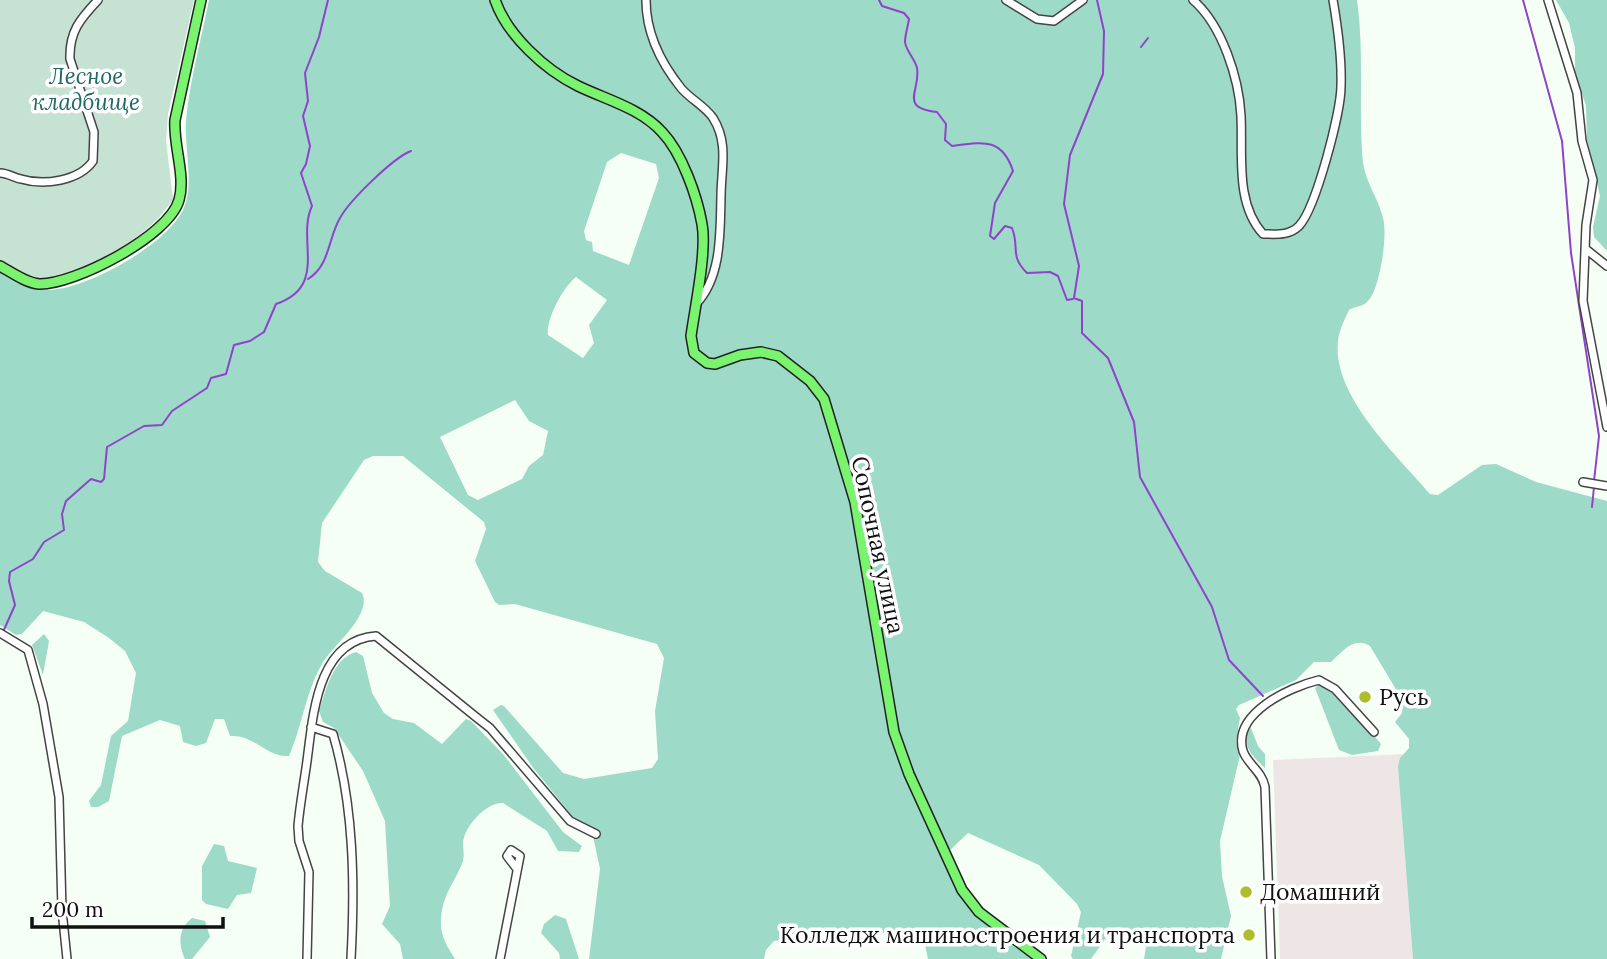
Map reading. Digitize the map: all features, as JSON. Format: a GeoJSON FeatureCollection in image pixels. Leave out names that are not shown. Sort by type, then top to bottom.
{"type":"FeatureCollection","features":[{"type":"Feature","properties":{"kind":"main road"},"geometry":{"type":"LineString","coordinates":[[0,266],[40,284],[60,279],[121,256],[165,222],[176,209],[180,197],[173,139],[175,120],[201,0]]}},
{"type":"Feature","properties":{"kind":"main road","name":"Сопочная улица"},"geometry":{"type":"LineString","coordinates":[[495,0],[500,16],[514,33],[556,73],[645,117],[663,133],[675,150],[703,226],[692,348],[700,359],[715,364],[740,355],[761,352],[778,356],[810,381],[824,399],[855,502],[894,732],[909,774],[962,890],[979,912],[1041,959]]}},
{"type":"Feature","properties":{"kind":"street"},"geometry":{"type":"LineString","coordinates":[[0,173],[31,181],[55,180],[82,173],[93,161],[94,132],[70,60],[69,47],[77,24],[98,0]]}},
{"type":"Feature","properties":{"kind":"street"},"geometry":{"type":"LineString","coordinates":[[1006,0],[1037,19],[1054,21],[1083,0]]}},
{"type":"Feature","properties":{"kind":"street"},"geometry":{"type":"LineString","coordinates":[[1193,0],[1208,13],[1222,37],[1241,112],[1243,182],[1250,220],[1263,234],[1283,235],[1297,228],[1303,220],[1321,180],[1342,90],[1340,38],[1333,0]]}},
{"type":"Feature","properties":{"kind":"street"},"geometry":{"type":"LineString","coordinates":[[1548,0],[1577,93],[1582,141],[1592,180],[1586,225],[1583,301],[1607,426]]}},
{"type":"Feature","properties":{"kind":"street"},"geometry":{"type":"LineString","coordinates":[[644,3],[646,21],[657,50],[681,89],[713,118],[725,155],[715,264],[709,287],[695,304]]}},
{"type":"Feature","properties":{"kind":"street"},"geometry":{"type":"LineString","coordinates":[[1587,250],[1607,266]]}},
{"type":"Feature","properties":{"kind":"street"},"geometry":{"type":"LineString","coordinates":[[1583,482],[1606,486]]}},
{"type":"Feature","properties":{"kind":"street"},"geometry":{"type":"LineString","coordinates":[[3,634],[30,653],[43,704],[59,797],[62,910],[67,959]]}},
{"type":"Feature","properties":{"kind":"street"},"geometry":{"type":"LineString","coordinates":[[307,959],[309,872],[299,841],[298,826],[311,727],[318,692],[338,654],[357,639],[376,636],[490,729],[570,821],[596,834]]}},
{"type":"Feature","properties":{"kind":"street"},"geometry":{"type":"LineString","coordinates":[[1271,959],[1265,787],[1259,770],[1244,754],[1242,730],[1266,704],[1318,680],[1335,689],[1374,732]]}},
{"type":"Feature","properties":{"kind":"street"},"geometry":{"type":"LineString","coordinates":[[311,727],[333,734],[340,764],[352,853],[354,896],[351,959]]}},
{"type":"Feature","properties":{"kind":"street"},"geometry":{"type":"LineString","coordinates":[[500,959],[517,869]]}},
{"type":"Feature","properties":{"kind":"shaded area"},"geometry":{"type":"Polygon","coordinates":[[[1405,754],[1398,767],[1413,959],[1280,959],[1273,760],[1405,754]]]}},
{"type":"Feature","properties":{"kind":"green space","name":"Лесное кладбище"},"geometry":{"type":"Polygon","coordinates":[[[0,0],[194,0],[168,114],[166,141],[173,199],[149,227],[132,240],[95,263],[57,277],[29,277],[0,260],[0,0]]]}},
{"type":"Feature","properties":{"kind":"green space"},"geometry":{"type":"Polygon","coordinates":[[[209,0],[1357,0],[1363,162],[1383,218],[1384,236],[1382,261],[1372,295],[1366,303],[1349,310],[1340,333],[1339,362],[1345,383],[1369,424],[1430,494],[1438,495],[1482,465],[1496,464],[1536,482],[1607,501],[1607,959],[1413,959],[1398,767],[1400,758],[1409,748],[1409,739],[1395,722],[1402,713],[1403,701],[1370,646],[1359,643],[1344,649],[1331,662],[1314,662],[1296,680],[1239,705],[1236,709],[1240,718],[1236,741],[1240,755],[1220,841],[1222,876],[1231,916],[1221,959],[1144,959],[1146,947],[1117,931],[1111,931],[1091,959],[1073,959],[1071,956],[1081,912],[1077,904],[1039,865],[968,833],[947,853],[948,868],[954,882],[977,912],[1032,959],[928,959],[923,936],[833,929],[824,936],[774,941],[766,950],[764,959],[589,959],[600,869],[593,836],[573,817],[534,769],[493,710],[504,706],[563,773],[584,779],[652,768],[658,759],[655,711],[664,658],[657,644],[515,604],[499,605],[495,602],[475,561],[486,529],[484,522],[403,456],[373,456],[364,460],[322,523],[318,562],[325,571],[362,593],[364,602],[357,620],[322,664],[289,756],[281,756],[239,736],[230,736],[224,719],[215,719],[206,743],[196,746],[183,742],[180,726],[160,720],[122,736],[109,801],[98,807],[91,807],[89,801],[101,785],[111,736],[128,721],[136,673],[125,651],[84,622],[43,611],[22,634],[16,635],[0,625],[0,271],[42,289],[65,288],[124,263],[160,237],[174,223],[183,210],[188,189],[186,120],[209,0]],[[621,153],[607,162],[584,231],[586,240],[592,242],[593,251],[629,265],[659,178],[656,164],[621,153]],[[576,277],[553,312],[548,335],[583,358],[594,343],[589,325],[607,300],[576,277]],[[515,400],[440,437],[468,495],[478,500],[522,479],[529,466],[543,455],[548,431],[529,421],[515,400]]]}},
{"type":"Feature","properties":{"kind":"green space"},"geometry":{"type":"Polygon","coordinates":[[[1556,0],[1607,0],[1607,251],[1594,237],[1593,227],[1600,196],[1587,140],[1586,106],[1575,72],[1575,48],[1569,23],[1556,0]]]}},
{"type":"Feature","properties":{"kind":"green space"},"geometry":{"type":"Polygon","coordinates":[[[44,634],[49,641],[43,675],[32,645],[44,634]]]}},
{"type":"Feature","properties":{"kind":"green space"},"geometry":{"type":"Polygon","coordinates":[[[356,652],[363,656],[372,693],[384,713],[393,719],[414,723],[442,744],[466,719],[471,721],[503,754],[563,832],[582,846],[579,852],[558,851],[547,831],[503,803],[490,806],[477,816],[465,836],[463,861],[442,910],[443,936],[455,959],[403,959],[400,944],[382,924],[390,906],[385,821],[363,771],[334,728],[323,722],[319,711],[327,685],[336,668],[341,661],[356,652]]]}},
{"type":"Feature","properties":{"kind":"green space"},"geometry":{"type":"Polygon","coordinates":[[[1320,684],[1335,691],[1376,738],[1381,744],[1378,751],[1352,755],[1339,750],[1315,688],[1320,684]]]}},
{"type":"Feature","properties":{"kind":"green space"},"geometry":{"type":"Polygon","coordinates":[[[1251,728],[1258,746],[1265,754],[1265,768],[1248,748],[1246,731],[1251,728]]]}},
{"type":"Feature","properties":{"kind":"green space"},"geometry":{"type":"Polygon","coordinates":[[[214,844],[224,846],[228,861],[257,868],[251,893],[237,895],[228,909],[206,904],[202,900],[202,866],[214,844]]]}},
{"type":"Feature","properties":{"kind":"green space"},"geometry":{"type":"Polygon","coordinates":[[[555,915],[566,919],[579,959],[560,959],[559,953],[541,933],[544,924],[555,915]]]}},
{"type":"Feature","properties":{"kind":"green space"},"geometry":{"type":"Polygon","coordinates":[[[192,918],[205,921],[210,937],[192,959],[185,959],[181,937],[184,927],[192,918]]]}},
{"type":"Feature","properties":{"kind":"waterway"},"geometry":{"type":"LineString","coordinates":[[3,632],[15,605],[9,581],[10,572],[33,559],[44,542],[64,530],[62,514],[66,501],[91,479],[101,482],[104,479],[107,447],[144,426],[162,425],[172,411],[207,388],[211,378],[226,374],[234,345],[250,341],[264,332],[276,304],[292,296],[302,286],[308,261],[308,219],[312,206],[301,173],[310,146],[303,116],[308,101],[305,73],[319,37],[328,0]]}},
{"type":"Feature","properties":{"kind":"waterway"},"geometry":{"type":"LineString","coordinates":[[879,0],[882,6],[904,13],[909,19],[905,42],[917,68],[914,97],[918,107],[937,112],[946,124],[945,140],[952,146],[990,144],[1003,152],[1008,160],[1013,171],[995,203],[990,236],[994,239],[1005,226],[1012,228],[1016,256],[1027,273],[1050,272],[1058,276],[1067,300],[1073,299]]}},
{"type":"Feature","properties":{"kind":"waterway"},"geometry":{"type":"LineString","coordinates":[[1097,0],[1104,31],[1103,74],[1070,155],[1064,204],[1079,266],[1074,298],[1082,301],[1082,333],[1108,358],[1134,422],[1140,477],[1212,607],[1229,660],[1263,696]]}},
{"type":"Feature","properties":{"kind":"waterway"},"geometry":{"type":"LineString","coordinates":[[1523,0],[1562,141],[1571,253],[1599,436],[1594,481]]}},
{"type":"Feature","properties":{"kind":"waterway"},"geometry":{"type":"LineString","coordinates":[[1141,47],[1148,38]]}},
{"type":"Feature","properties":{"kind":"waterway"},"geometry":{"type":"LineString","coordinates":[[308,279],[321,267],[345,210],[383,171],[411,151]]}},
{"type":"Feature","properties":{"kind":"waterway"},"geometry":{"type":"LineString","coordinates":[[1592,507],[1594,487]]}},
{"type":"Feature","properties":{"kind":"place","name":"Русь"},"geometry":{"type":"Point","coordinates":[1365,697]}},
{"type":"Feature","properties":{"kind":"place","name":"Домашний"},"geometry":{"type":"Point","coordinates":[1246,892]}},
{"type":"Feature","properties":{"kind":"place","name":"Колледж машиностроения и транспорта"},"geometry":{"type":"Point","coordinates":[1249,935]}}]}
